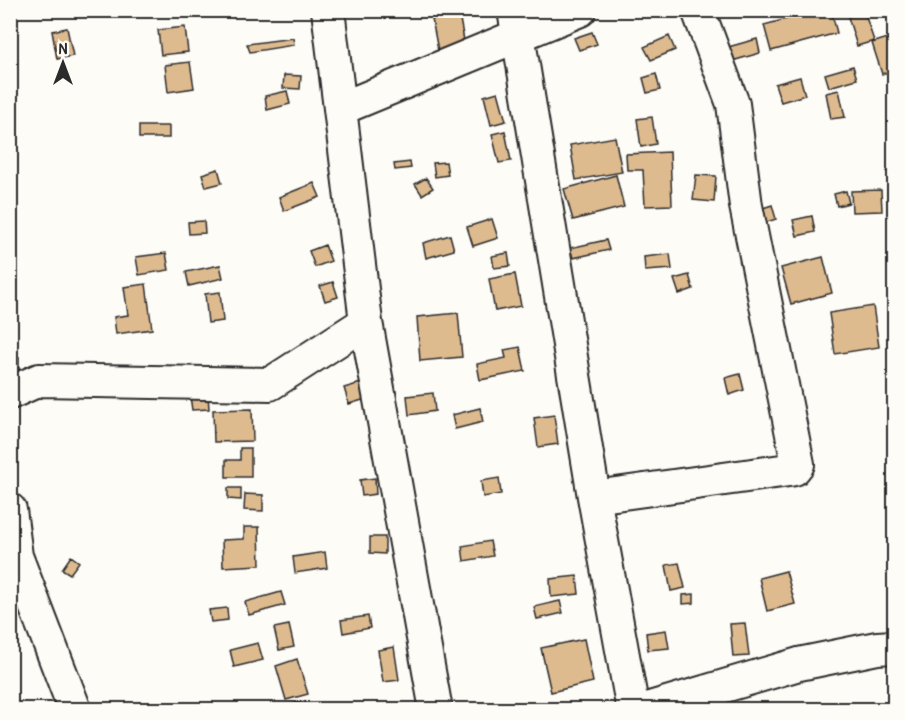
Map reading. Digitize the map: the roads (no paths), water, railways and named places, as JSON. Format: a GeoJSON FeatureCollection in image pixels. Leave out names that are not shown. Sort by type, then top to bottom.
{"type":"FeatureCollection","features":[{"type":"Feature","properties":{"kind":"street"},"geometry":{"type":"LineString","coordinates":[[328,10],[366,322],[436,710]]}},
{"type":"Feature","properties":{"kind":"street"},"geometry":{"type":"LineString","coordinates":[[340,109],[516,23],[580,10]]}},
{"type":"Feature","properties":{"kind":"street"},"geometry":{"type":"LineString","coordinates":[[594,497],[789,470],[794,469],[798,464],[746,206],[733,104],[698,10]]}},
{"type":"Feature","properties":{"kind":"street"},"geometry":{"type":"LineString","coordinates":[[516,23],[594,497],[633,710]]}},
{"type":"Feature","properties":{"kind":"street"},"geometry":{"type":"LineString","coordinates":[[10,393],[39,380],[270,384],[366,322]]}},
{"type":"Feature","properties":{"kind":"street"},"geometry":{"type":"LineString","coordinates":[[10,510],[16,556],[75,710]]}},
{"type":"Feature","properties":{"kind":"street"},"geometry":{"type":"LineString","coordinates":[[643,710],[799,664],[877,648],[894,647]]}}]}
